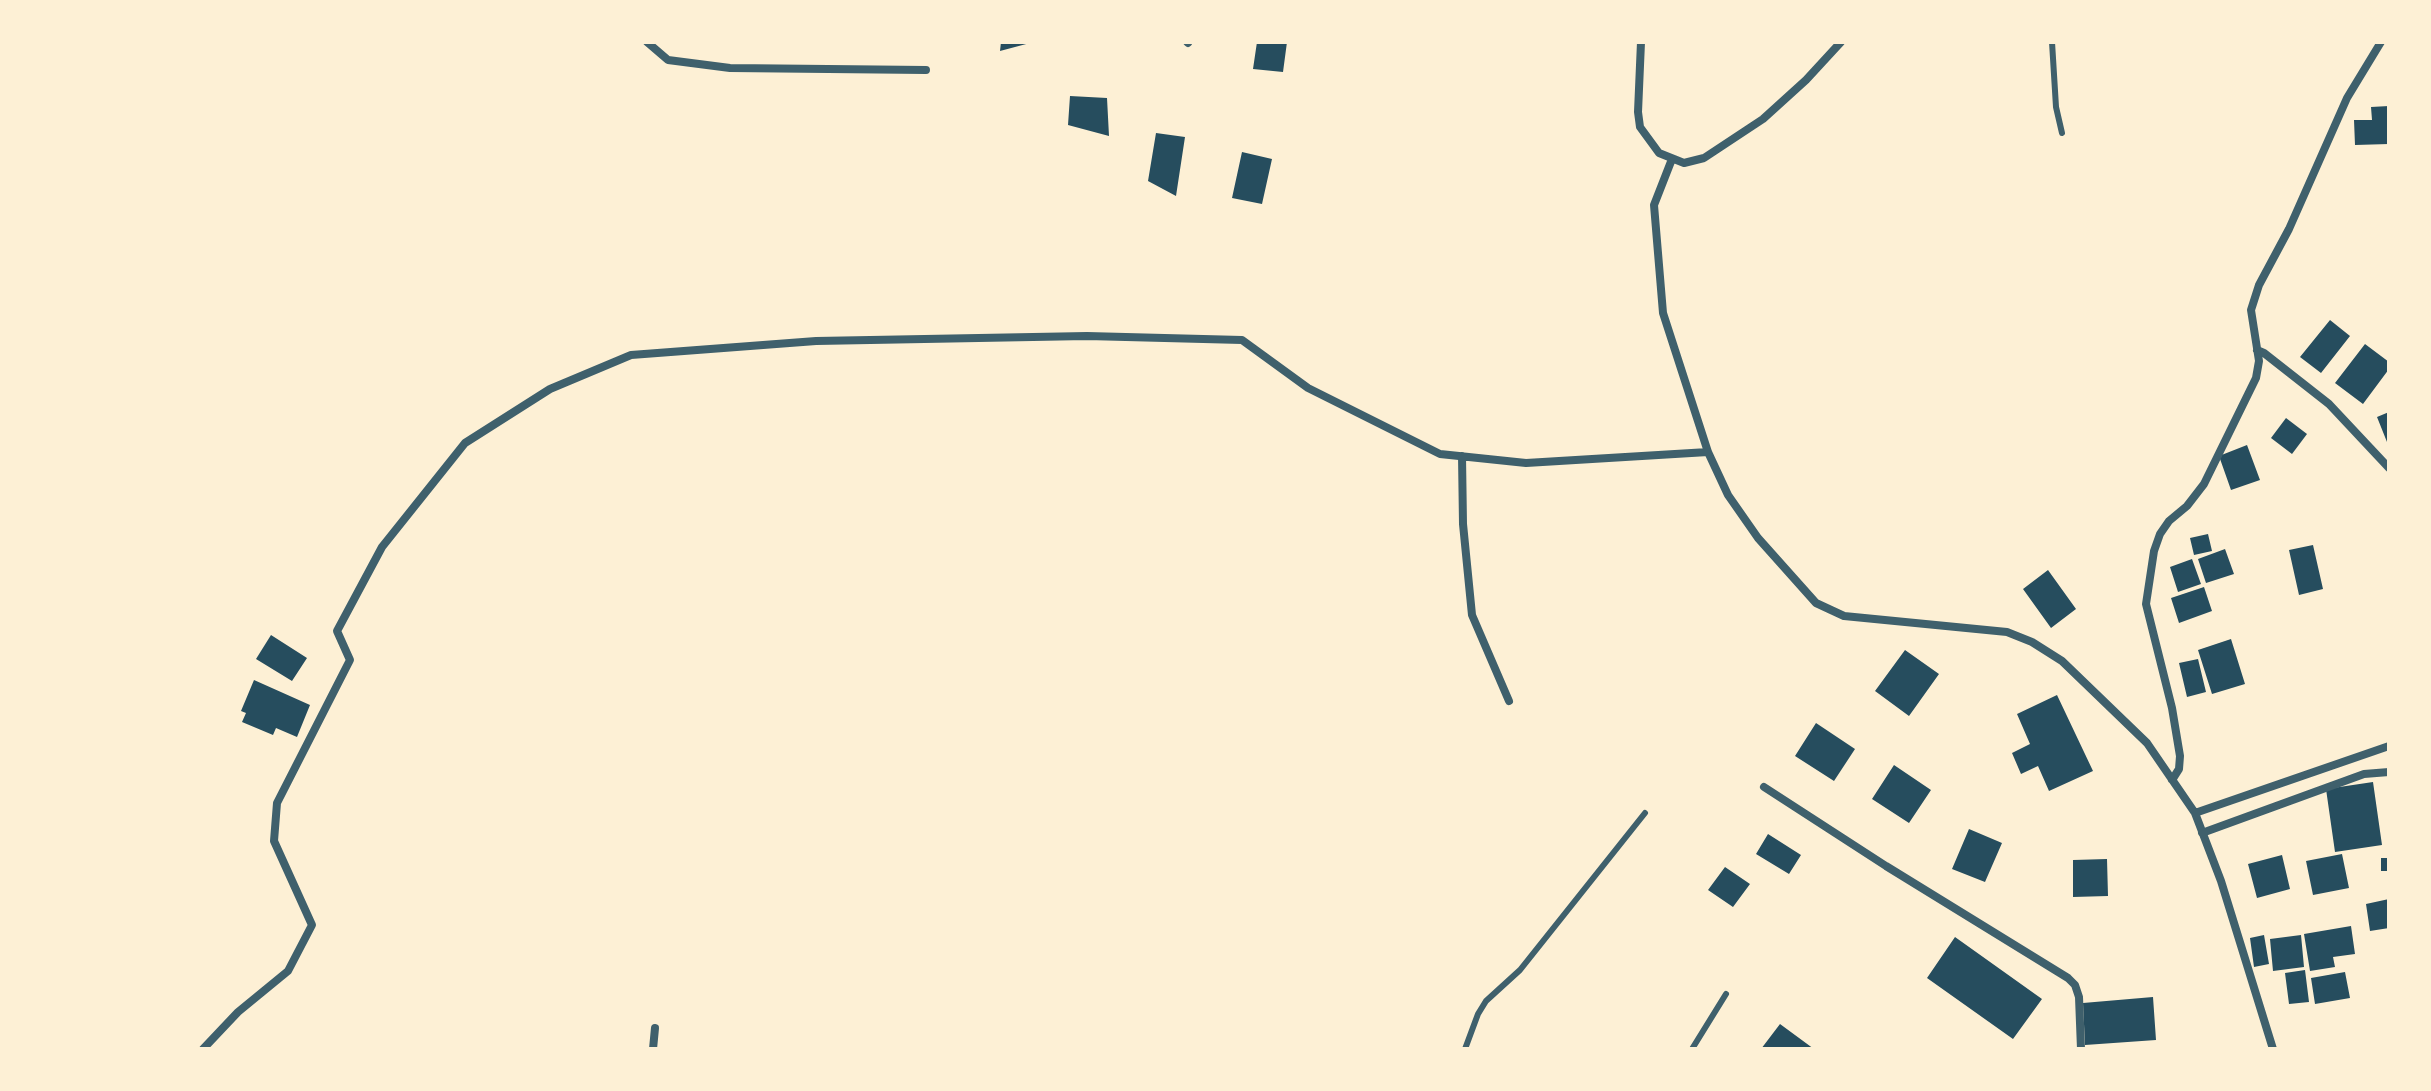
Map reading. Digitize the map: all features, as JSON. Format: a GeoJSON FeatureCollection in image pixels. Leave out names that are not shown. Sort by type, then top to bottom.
{"type":"FeatureCollection","features":[{"type":"Feature","properties":{"kind":"street"},"geometry":{"type":"LineString","coordinates":[[647,42],[668,60],[730,68],[926,70]]}},
{"type":"Feature","properties":{"kind":"street"},"geometry":{"type":"LineString","coordinates":[[1641,42],[1640,127],[1659,153],[1684,163],[1704,158],[1763,119],[1806,80],[1841,42]]}},
{"type":"Feature","properties":{"kind":"street"},"geometry":{"type":"LineString","coordinates":[[2172,780],[2179,769],[2180,756],[2172,708],[2146,604],[2154,551],[2169,521],[2187,506],[2204,484],[2256,378],[2259,369],[2251,310],[2259,285],[2289,229],[2347,98],[2381,42]]}},
{"type":"Feature","properties":{"kind":"street"},"geometry":{"type":"LineString","coordinates":[[1672,159],[1654,205],[1663,313],[1708,452],[1728,495],[1793,581],[1816,603],[1844,616],[2007,632],[2032,642],[2062,661],[2104,699],[2147,743],[2195,813],[2221,881],[2273,1049]]}},
{"type":"Feature","properties":{"kind":"street"},"geometry":{"type":"LineString","coordinates":[[203,1049],[238,1012],[288,971],[312,925],[274,841],[277,803],[350,660],[337,631],[382,547],[465,443],[550,389],[631,355],[816,341],[1087,336],[1242,340],[1308,388],[1440,454],[1526,463],[1708,452]]}},
{"type":"Feature","properties":{"kind":"street"},"geometry":{"type":"LineString","coordinates":[[2257,350],[2329,404],[2389,468]]}},
{"type":"Feature","properties":{"kind":"street"},"geometry":{"type":"LineString","coordinates":[[1462,456],[1463,524],[1472,615],[1509,701]]}},
{"type":"Feature","properties":{"kind":"street"},"geometry":{"type":"LineString","coordinates":[[2195,813],[2389,746]]}},
{"type":"Feature","properties":{"kind":"street"},"geometry":{"type":"LineString","coordinates":[[2202,833],[2364,774],[2389,772]]}},
{"type":"Feature","properties":{"kind":"street"},"geometry":{"type":"LineString","coordinates":[[1764,787],[2068,978],[2075,985],[2079,997],[2081,1049]]}},
{"type":"Feature","properties":{"kind":"street"},"geometry":{"type":"LineString","coordinates":[[653,1049],[655,1028]]}},
{"type":"Feature","properties":{"kind":"lane"},"geometry":{"type":"LineString","coordinates":[[2052,42],[2056,107],[2062,133]]}},
{"type":"Feature","properties":{"kind":"lane"},"geometry":{"type":"LineString","coordinates":[[1465,1049],[1486,1001],[1520,970],[1645,813]]}},
{"type":"Feature","properties":{"kind":"lane"},"geometry":{"type":"LineString","coordinates":[[1692,1049],[1726,994]]}},
{"type":"Feature","properties":{"kind":"building"},"geometry":{"type":"Polygon","coordinates":[[[1001,42],[1030,42],[1030,43],[1000,51],[1001,42]]]}},
{"type":"Feature","properties":{"kind":"building"},"geometry":{"type":"Polygon","coordinates":[[[1257,42],[1287,42],[1283,72],[1253,69],[1257,42]]]}},
{"type":"Feature","properties":{"kind":"building"},"geometry":{"type":"Polygon","coordinates":[[[1070,96],[1107,98],[1109,136],[1068,125],[1070,96]]]}},
{"type":"Feature","properties":{"kind":"building"},"geometry":{"type":"Polygon","coordinates":[[[2389,106],[2389,144],[2355,145],[2354,120],[2372,120],[2371,107],[2389,106]]]}},
{"type":"Feature","properties":{"kind":"building"},"geometry":{"type":"Polygon","coordinates":[[[1156,133],[1185,137],[1176,196],[1148,181],[1156,133]]]}},
{"type":"Feature","properties":{"kind":"building"},"geometry":{"type":"Polygon","coordinates":[[[1242,152],[1272,159],[1262,204],[1232,198],[1242,152]]]}},
{"type":"Feature","properties":{"kind":"building"},"geometry":{"type":"Polygon","coordinates":[[[2330,320],[2350,336],[2321,373],[2300,357],[2330,320]]]}},
{"type":"Feature","properties":{"kind":"building"},"geometry":{"type":"Polygon","coordinates":[[[2365,344],[2389,362],[2389,369],[2363,404],[2335,383],[2365,344]]]}},
{"type":"Feature","properties":{"kind":"building"},"geometry":{"type":"Polygon","coordinates":[[[2389,412],[2389,447],[2377,417],[2389,412]]]}},
{"type":"Feature","properties":{"kind":"building"},"geometry":{"type":"Polygon","coordinates":[[[2286,418],[2307,434],[2292,454],[2271,438],[2286,418]]]}},
{"type":"Feature","properties":{"kind":"building"},"geometry":{"type":"Polygon","coordinates":[[[2247,445],[2260,480],[2231,490],[2219,456],[2247,445]]]}},
{"type":"Feature","properties":{"kind":"building"},"geometry":{"type":"Polygon","coordinates":[[[2208,534],[2212,551],[2194,555],[2190,538],[2208,534]]]}},
{"type":"Feature","properties":{"kind":"building"},"geometry":{"type":"Polygon","coordinates":[[[2313,545],[2323,589],[2299,595],[2289,550],[2313,545]]]}},
{"type":"Feature","properties":{"kind":"building"},"geometry":{"type":"Polygon","coordinates":[[[2225,549],[2234,574],[2206,583],[2198,559],[2225,549]]]}},
{"type":"Feature","properties":{"kind":"building"},"geometry":{"type":"Polygon","coordinates":[[[2192,559],[2201,584],[2178,592],[2170,567],[2192,559]]]}},
{"type":"Feature","properties":{"kind":"building"},"geometry":{"type":"Polygon","coordinates":[[[2048,570],[2076,609],[2051,628],[2023,589],[2048,570]]]}},
{"type":"Feature","properties":{"kind":"building"},"geometry":{"type":"Polygon","coordinates":[[[2204,587],[2212,611],[2179,623],[2171,598],[2204,587]]]}},
{"type":"Feature","properties":{"kind":"building"},"geometry":{"type":"Polygon","coordinates":[[[271,635],[307,658],[292,681],[256,659],[271,635]]]}},
{"type":"Feature","properties":{"kind":"building"},"geometry":{"type":"Polygon","coordinates":[[[2231,639],[2245,684],[2212,694],[2198,650],[2231,639]]]}},
{"type":"Feature","properties":{"kind":"building"},"geometry":{"type":"Polygon","coordinates":[[[1905,650],[1939,674],[1909,716],[1875,691],[1905,650]]]}},
{"type":"Feature","properties":{"kind":"building"},"geometry":{"type":"Polygon","coordinates":[[[2198,659],[2206,692],[2187,697],[2179,663],[2198,659]]]}},
{"type":"Feature","properties":{"kind":"building"},"geometry":{"type":"Polygon","coordinates":[[[254,680],[310,705],[297,737],[276,728],[273,735],[242,722],[246,713],[241,711],[254,680]]]}},
{"type":"Feature","properties":{"kind":"building"},"geometry":{"type":"Polygon","coordinates":[[[2057,695],[2093,771],[2049,791],[2038,766],[2021,774],[2012,753],[2030,744],[2017,714],[2057,695]]]}},
{"type":"Feature","properties":{"kind":"building"},"geometry":{"type":"Polygon","coordinates":[[[1816,723],[1855,749],[1834,781],[1795,756],[1816,723]]]}},
{"type":"Feature","properties":{"kind":"building"},"geometry":{"type":"Polygon","coordinates":[[[1894,765],[1931,790],[1909,823],[1872,799],[1894,765]]]}},
{"type":"Feature","properties":{"kind":"building"},"geometry":{"type":"Polygon","coordinates":[[[2373,782],[2382,845],[2335,852],[2326,789],[2373,782]]]}},
{"type":"Feature","properties":{"kind":"building"},"geometry":{"type":"Polygon","coordinates":[[[1969,829],[2002,843],[1985,882],[1952,869],[1969,829]]]}},
{"type":"Feature","properties":{"kind":"building"},"geometry":{"type":"Polygon","coordinates":[[[1768,834],[1801,855],[1789,874],[1756,854],[1768,834]]]}},
{"type":"Feature","properties":{"kind":"building"},"geometry":{"type":"Polygon","coordinates":[[[2342,854],[2349,888],[2313,895],[2306,861],[2342,854]]]}},
{"type":"Feature","properties":{"kind":"building"},"geometry":{"type":"Polygon","coordinates":[[[2282,855],[2290,889],[2257,898],[2248,864],[2282,855]]]}},
{"type":"Feature","properties":{"kind":"building"},"geometry":{"type":"Polygon","coordinates":[[[2381,858],[2389,858],[2389,871],[2381,871],[2381,858]]]}},
{"type":"Feature","properties":{"kind":"building"},"geometry":{"type":"Polygon","coordinates":[[[2107,859],[2108,896],[2073,897],[2073,860],[2107,859]]]}},
{"type":"Feature","properties":{"kind":"building"},"geometry":{"type":"Polygon","coordinates":[[[1725,867],[1750,884],[1733,907],[1708,890],[1725,867]]]}},
{"type":"Feature","properties":{"kind":"building"},"geometry":{"type":"Polygon","coordinates":[[[2389,899],[2389,928],[2370,931],[2366,904],[2389,899]]]}},
{"type":"Feature","properties":{"kind":"building"},"geometry":{"type":"Polygon","coordinates":[[[2351,926],[2355,954],[2333,957],[2335,967],[2310,971],[2304,934],[2351,926]]]}},
{"type":"Feature","properties":{"kind":"building"},"geometry":{"type":"Polygon","coordinates":[[[2264,935],[2269,964],[2254,967],[2250,938],[2264,935]]]}},
{"type":"Feature","properties":{"kind":"building"},"geometry":{"type":"Polygon","coordinates":[[[2301,935],[2304,967],[2273,971],[2270,939],[2301,935]]]}},
{"type":"Feature","properties":{"kind":"building"},"geometry":{"type":"Polygon","coordinates":[[[1955,937],[2042,999],[2013,1039],[1927,978],[1955,937]]]}},
{"type":"Feature","properties":{"kind":"building"},"geometry":{"type":"Polygon","coordinates":[[[2305,970],[2309,1002],[2289,1004],[2285,973],[2305,970]]]}},
{"type":"Feature","properties":{"kind":"building"},"geometry":{"type":"Polygon","coordinates":[[[2345,972],[2350,998],[2315,1004],[2311,978],[2345,972]]]}},
{"type":"Feature","properties":{"kind":"building"},"geometry":{"type":"Polygon","coordinates":[[[2153,997],[2156,1040],[2085,1045],[2083,1003],[2153,997]]]}},
{"type":"Feature","properties":{"kind":"building"},"geometry":{"type":"Polygon","coordinates":[[[1780,1024],[1814,1049],[1761,1049],[1780,1024]]]}}]}
